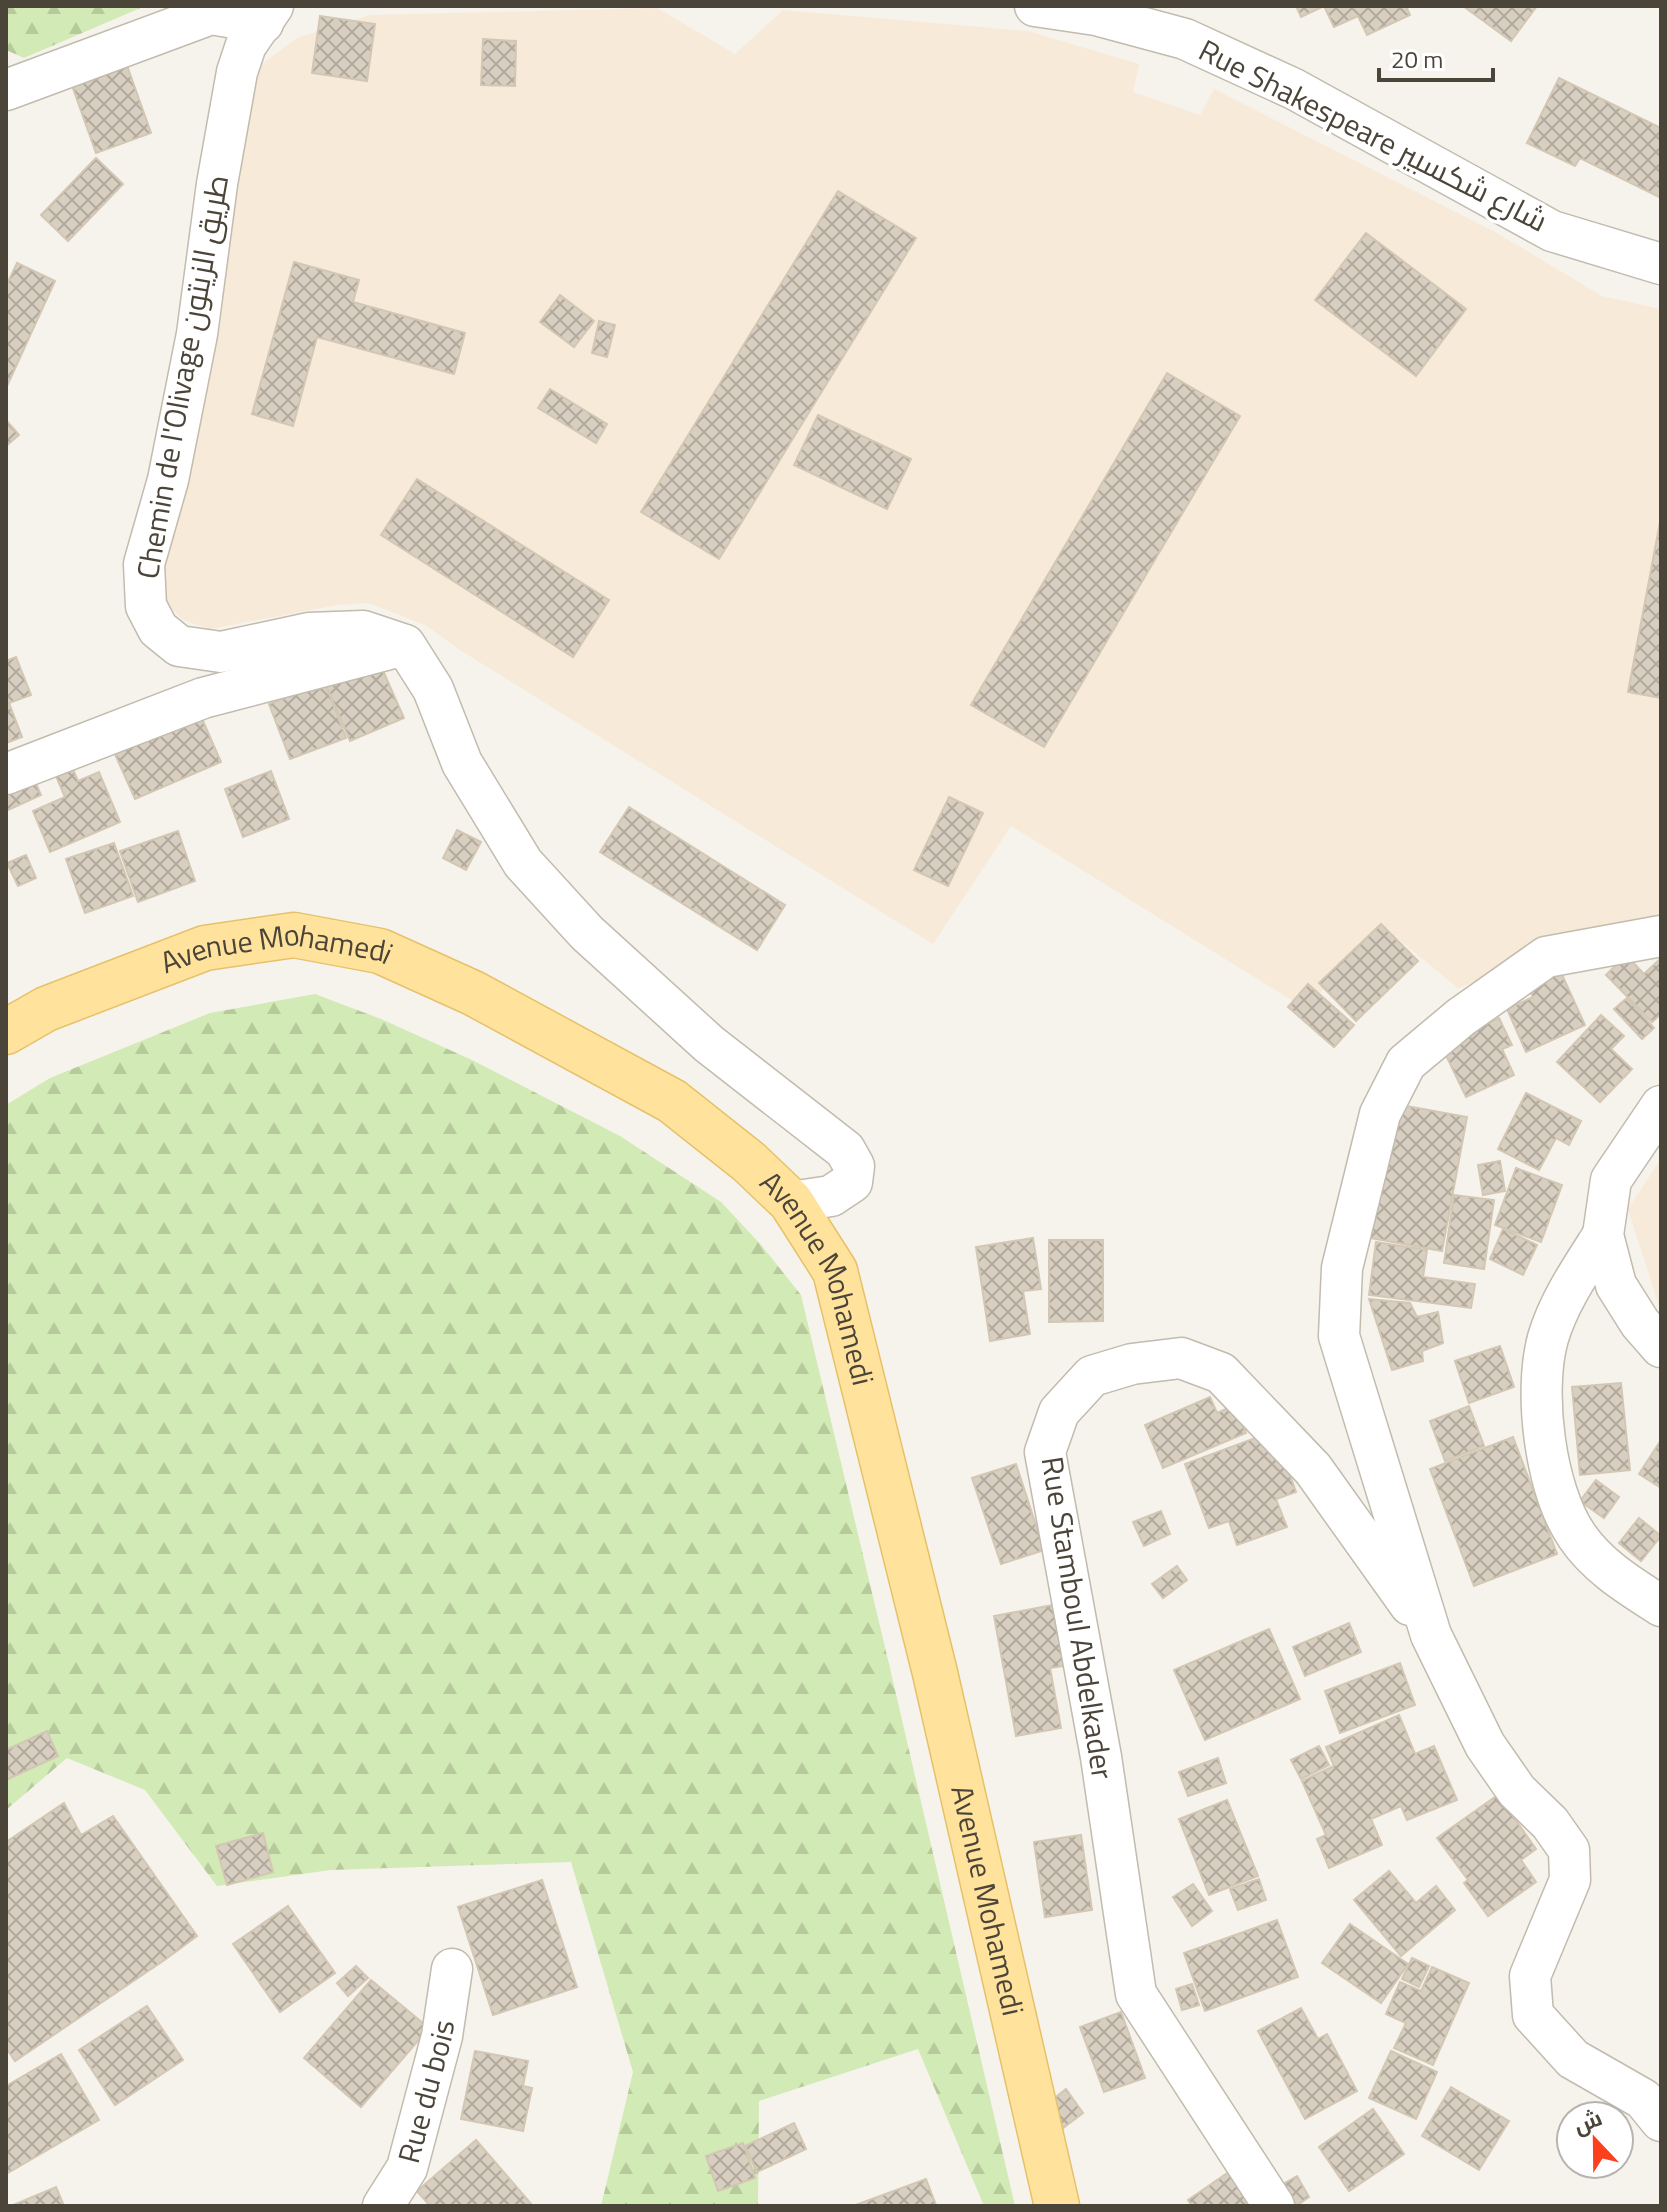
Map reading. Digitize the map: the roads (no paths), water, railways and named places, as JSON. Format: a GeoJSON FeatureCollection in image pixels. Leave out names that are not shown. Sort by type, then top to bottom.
{"type":"FeatureCollection","features":[{"type":"Feature","properties":{"kind":"main road","name":"Avenue Mohamedi"},"geometry":{"type":"LineString","coordinates":[[6,1032],[46,1009],[205,948],[294,935],[380,951],[473,993],[672,1101],[749,1162],[791,1202],[835,1271],[935,1673],[1055,2203]]}},
{"type":"Feature","properties":{"kind":"street","name":"Rue Shakespeare شارع شكسبير"},"geometry":{"type":"LineString","coordinates":[[1035,6],[1096,15],[1185,39],[1294,89],[1552,231],[1661,264]]}},
{"type":"Feature","properties":{"kind":"street"},"geometry":{"type":"LineString","coordinates":[[6,90],[211,14],[268,14]]}},
{"type":"Feature","properties":{"kind":"street","name":"Chemin de l'Olivage طريق الزيتون"},"geometry":{"type":"LineString","coordinates":[[268,14],[246,45],[237,72],[217,184],[197,334],[168,480],[144,564],[146,606],[158,629],[179,646],[221,652],[309,633],[363,631],[405,645]]}},
{"type":"Feature","properties":{"kind":"street"},"geometry":{"type":"LineString","coordinates":[[6,774],[203,698],[405,645],[433,689],[462,763],[523,863],[587,933],[709,1044],[845,1150],[854,1166],[852,1182],[831,1196],[791,1202]]}},
{"type":"Feature","properties":{"kind":"street"},"geometry":{"type":"LineString","coordinates":[[1661,936],[1546,957],[1461,1017],[1406,1063],[1380,1114],[1342,1268],[1339,1336],[1431,1635],[1485,1745],[1517,1791],[1550,1823],[1569,1850],[1570,1880],[1530,1976],[1533,2015],[1573,2059],[1643,2099],[1661,2121]]}},
{"type":"Feature","properties":{"kind":"street"},"geometry":{"type":"LineString","coordinates":[[1661,1106],[1611,1180],[1603,1235],[1616,1285],[1640,1323],[1661,1347]]}},
{"type":"Feature","properties":{"kind":"street"},"geometry":{"type":"LineString","coordinates":[[1603,1235],[1567,1292],[1548,1339],[1541,1389],[1544,1440],[1555,1489],[1576,1535],[1613,1575],[1661,1606]]}},
{"type":"Feature","properties":{"kind":"street","name":"Rue Stamboul Abdelkader"},"geometry":{"type":"LineString","coordinates":[[1274,2206],[1136,1994],[1101,1757],[1045,1452],[1059,1412],[1092,1376],[1132,1364],[1181,1358],[1221,1373],[1313,1469],[1431,1635]]}},
{"type":"Feature","properties":{"kind":"street","name":"Rue du bois"},"geometry":{"type":"LineString","coordinates":[[383,2206],[407,2168],[442,2036],[452,1969]]}}]}
